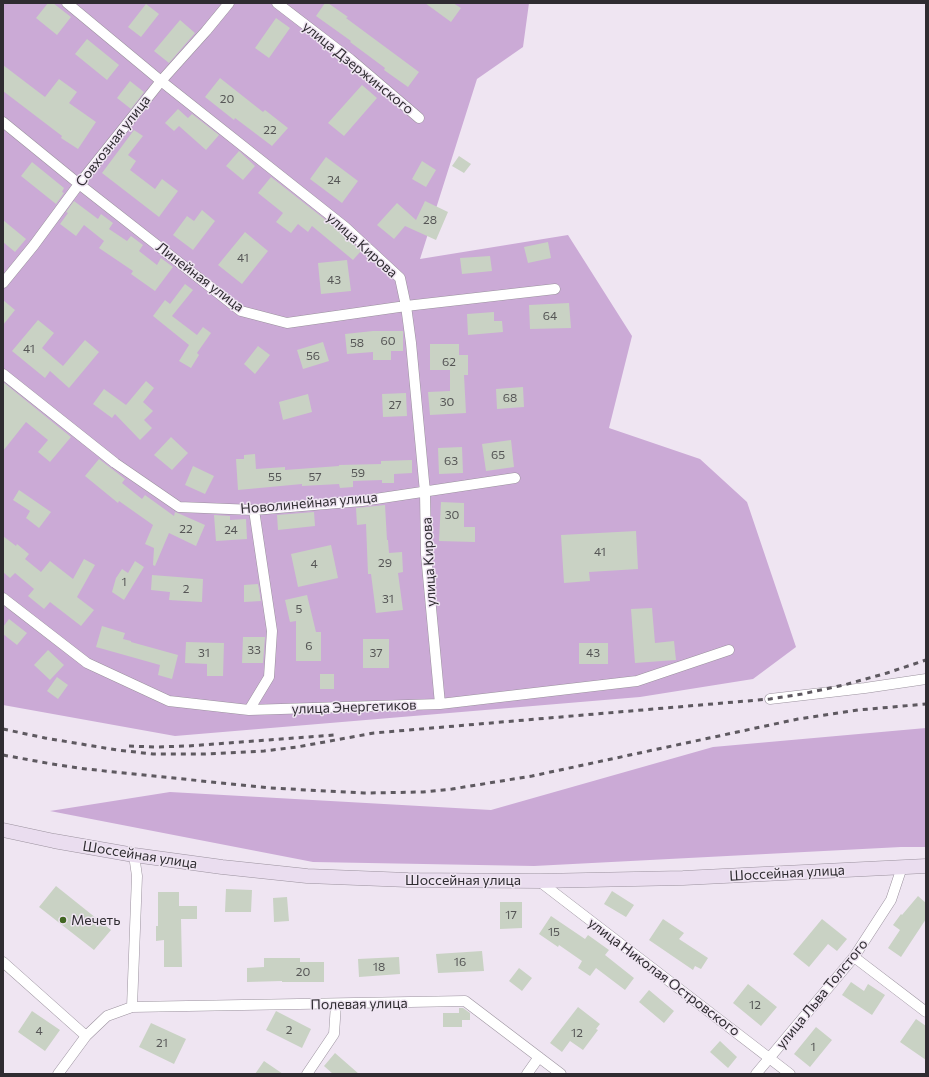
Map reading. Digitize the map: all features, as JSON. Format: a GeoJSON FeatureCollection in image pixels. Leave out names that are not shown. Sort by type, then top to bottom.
{"type":"FeatureCollection","features":[{"type":"Feature","properties":{"kind":"main road","name":"Шоссейная улица"},"geometry":{"type":"LineString","coordinates":[[3,830],[54,841],[134,855],[222,866],[307,876],[408,880],[683,878],[926,866]]}},
{"type":"Feature","properties":{"kind":"street","name":"улица Кирова"},"geometry":{"type":"LineString","coordinates":[[66,3],[161,81],[345,226],[400,278],[406,306],[411,343],[425,492],[426,554],[440,704]]}},
{"type":"Feature","properties":{"kind":"street","name":"Совхозная улица"},"geometry":{"type":"LineString","coordinates":[[3,283],[161,81],[229,3]]}},
{"type":"Feature","properties":{"kind":"street","name":"улица Дзержинского"},"geometry":{"type":"LineString","coordinates":[[277,3],[350,59],[419,118]]}},
{"type":"Feature","properties":{"kind":"street","name":"Линейная улица"},"geometry":{"type":"LineString","coordinates":[[3,122],[79,184],[241,311],[287,323],[406,306],[556,289]]}},
{"type":"Feature","properties":{"kind":"street","name":"Новолинейная улица"},"geometry":{"type":"LineString","coordinates":[[3,374],[116,463],[179,507],[254,510],[362,501],[515,478]]}},
{"type":"Feature","properties":{"kind":"street"},"geometry":{"type":"LineString","coordinates":[[249,710],[269,677],[272,631],[254,510]]}},
{"type":"Feature","properties":{"kind":"street","name":"улица Энергетиков"},"geometry":{"type":"LineString","coordinates":[[3,598],[87,663],[162,698],[169,701],[249,710],[440,704],[636,681],[729,650]]}},
{"type":"Feature","properties":{"kind":"street"},"geometry":{"type":"LineString","coordinates":[[770,699],[851,690],[926,679]]}},
{"type":"Feature","properties":{"kind":"street"},"geometry":{"type":"LineString","coordinates":[[132,1008],[137,876],[134,855]]}},
{"type":"Feature","properties":{"kind":"street","name":"улица Льва Толстого"},"geometry":{"type":"LineString","coordinates":[[756,1074],[854,957],[891,900],[902,867]]}},
{"type":"Feature","properties":{"kind":"street","name":"улица Николая Островского"},"geometry":{"type":"LineString","coordinates":[[539,880],[790,1074]]}},
{"type":"Feature","properties":{"kind":"street"},"geometry":{"type":"LineString","coordinates":[[854,957],[926,1012]]}},
{"type":"Feature","properties":{"kind":"street"},"geometry":{"type":"LineString","coordinates":[[3,962],[86,1036]]}},
{"type":"Feature","properties":{"kind":"street","name":"Полевая улица"},"geometry":{"type":"LineString","coordinates":[[58,1074],[86,1036],[107,1016],[132,1008],[465,1001],[561,1074]]}},
{"type":"Feature","properties":{"kind":"street"},"geometry":{"type":"LineString","coordinates":[[307,1074],[334,1034],[336,1004]]}},
{"type":"Feature","properties":{"kind":"street"},"geometry":{"type":"LineString","coordinates":[[527,1074],[539,1057]]}},
{"type":"Feature","properties":{"kind":"shaded area"},"geometry":{"type":"Polygon","coordinates":[[[3,3],[529,3],[523,47],[477,79],[420,259],[568,235],[632,336],[609,428],[700,459],[747,502],[796,647],[753,679],[640,697],[175,736],[3,705],[3,3]]]}},
{"type":"Feature","properties":{"kind":"shaded area"},"geometry":{"type":"Polygon","coordinates":[[[926,728],[926,847],[901,847],[534,866],[313,862],[50,811],[170,792],[491,810],[713,747],[926,728]]]}},
{"type":"Feature","properties":{"kind":"building"},"geometry":{"type":"Polygon","coordinates":[[[48,3],[53,3],[71,17],[57,35],[36,18],[48,3]]]}},
{"type":"Feature","properties":{"kind":"building"},"geometry":{"type":"Polygon","coordinates":[[[325,3],[328,3],[348,17],[346,18],[419,72],[408,87],[384,70],[385,68],[350,42],[351,41],[316,16],[325,3]]]}},
{"type":"Feature","properties":{"kind":"building"},"geometry":{"type":"Polygon","coordinates":[[[425,3],[453,3],[461,8],[451,22],[425,3]]]}},
{"type":"Feature","properties":{"kind":"building"},"geometry":{"type":"Polygon","coordinates":[[[146,4],[159,14],[141,37],[128,27],[146,4]]]}},
{"type":"Feature","properties":{"kind":"building"},"geometry":{"type":"Polygon","coordinates":[[[276,18],[290,28],[269,58],[255,48],[276,18]]]}},
{"type":"Feature","properties":{"kind":"building"},"geometry":{"type":"Polygon","coordinates":[[[180,20],[195,33],[169,63],[154,51],[180,20]]]}},
{"type":"Feature","properties":{"kind":"building"},"geometry":{"type":"Polygon","coordinates":[[[87,39],[119,65],[107,80],[75,54],[87,39]]]}},
{"type":"Feature","properties":{"kind":"building"},"geometry":{"type":"Polygon","coordinates":[[[3,65],[45,97],[59,79],[77,92],[69,103],[96,122],[78,149],[61,138],[62,136],[3,91],[3,65]]]}},
{"type":"Feature","properties":{"kind":"building"},"geometry":{"type":"Polygon","coordinates":[[[220,78],[263,112],[265,110],[288,128],[272,146],[235,118],[234,120],[205,97],[220,78]]]}},
{"type":"Feature","properties":{"kind":"building"},"geometry":{"type":"Polygon","coordinates":[[[130,81],[144,92],[131,109],[117,98],[130,81]]]}},
{"type":"Feature","properties":{"kind":"building"},"geometry":{"type":"Polygon","coordinates":[[[362,85],[377,98],[344,136],[328,123],[362,85]]]}},
{"type":"Feature","properties":{"kind":"building"},"geometry":{"type":"Polygon","coordinates":[[[178,109],[188,118],[192,114],[219,135],[206,150],[179,126],[174,131],[165,123],[178,109]]]}},
{"type":"Feature","properties":{"kind":"building"},"geometry":{"type":"Polygon","coordinates":[[[134,130],[143,136],[128,155],[136,161],[130,170],[155,189],[162,179],[178,191],[159,217],[102,173],[134,130]]]}},
{"type":"Feature","properties":{"kind":"building"},"geometry":{"type":"Polygon","coordinates":[[[239,151],[255,166],[243,180],[226,166],[239,151]]]}},
{"type":"Feature","properties":{"kind":"building"},"geometry":{"type":"Polygon","coordinates":[[[459,156],[471,164],[464,173],[452,166],[459,156]]]}},
{"type":"Feature","properties":{"kind":"building"},"geometry":{"type":"Polygon","coordinates":[[[326,157],[358,181],[342,203],[310,179],[326,157]]]}},
{"type":"Feature","properties":{"kind":"building"},"geometry":{"type":"Polygon","coordinates":[[[422,161],[436,170],[426,187],[412,179],[422,161]]]}},
{"type":"Feature","properties":{"kind":"building"},"geometry":{"type":"Polygon","coordinates":[[[32,162],[64,188],[62,192],[64,193],[56,204],[21,176],[32,162]]]}},
{"type":"Feature","properties":{"kind":"building"},"geometry":{"type":"Polygon","coordinates":[[[271,177],[341,232],[361,251],[353,260],[312,226],[308,232],[298,224],[291,233],[276,222],[283,213],[258,193],[271,177]]]}},
{"type":"Feature","properties":{"kind":"building"},"geometry":{"type":"Polygon","coordinates":[[[74,201],[98,219],[101,214],[113,223],[109,229],[127,241],[131,236],[143,245],[139,251],[157,265],[161,258],[173,267],[155,291],[131,274],[133,271],[99,248],[104,241],[84,225],[76,236],[60,224],[74,201]]]}},
{"type":"Feature","properties":{"kind":"building"},"geometry":{"type":"Polygon","coordinates":[[[425,201],[448,212],[436,240],[405,226],[394,239],[377,225],[397,203],[416,220],[425,201]]]}},
{"type":"Feature","properties":{"kind":"building"},"geometry":{"type":"Polygon","coordinates":[[[202,210],[215,221],[193,250],[173,235],[187,216],[194,221],[202,210]]]}},
{"type":"Feature","properties":{"kind":"building"},"geometry":{"type":"Polygon","coordinates":[[[3,220],[26,239],[15,252],[3,242],[3,220]]]}},
{"type":"Feature","properties":{"kind":"building"},"geometry":{"type":"Polygon","coordinates":[[[245,232],[268,251],[242,284],[218,265],[245,232]]]}},
{"type":"Feature","properties":{"kind":"building"},"geometry":{"type":"Polygon","coordinates":[[[548,242],[551,258],[528,263],[524,247],[548,242]]]}},
{"type":"Feature","properties":{"kind":"building"},"geometry":{"type":"Polygon","coordinates":[[[490,256],[492,271],[462,274],[460,258],[490,256]]]}},
{"type":"Feature","properties":{"kind":"building"},"geometry":{"type":"Polygon","coordinates":[[[347,260],[351,291],[321,294],[318,263],[347,260]]]}},
{"type":"Feature","properties":{"kind":"building"},"geometry":{"type":"Polygon","coordinates":[[[185,284],[193,290],[172,316],[197,335],[203,327],[211,333],[197,353],[199,355],[191,368],[179,361],[189,345],[153,316],[165,300],[170,304],[185,284]]]}},
{"type":"Feature","properties":{"kind":"building"},"geometry":{"type":"Polygon","coordinates":[[[3,300],[15,310],[3,325],[3,300]]]}},
{"type":"Feature","properties":{"kind":"building"},"geometry":{"type":"Polygon","coordinates":[[[569,303],[571,328],[530,329],[529,305],[569,303]]]}},
{"type":"Feature","properties":{"kind":"building"},"geometry":{"type":"Polygon","coordinates":[[[494,312],[494,321],[502,321],[503,332],[468,335],[467,314],[494,312]]]}},
{"type":"Feature","properties":{"kind":"building"},"geometry":{"type":"Polygon","coordinates":[[[38,320],[54,333],[42,348],[63,366],[85,340],[99,352],[69,388],[50,371],[45,378],[12,351],[38,320]]]}},
{"type":"Feature","properties":{"kind":"building"},"geometry":{"type":"Polygon","coordinates":[[[373,331],[403,331],[403,351],[391,351],[391,360],[373,360],[373,352],[347,354],[345,334],[373,331]]]}},
{"type":"Feature","properties":{"kind":"building"},"geometry":{"type":"Polygon","coordinates":[[[323,342],[329,361],[303,369],[297,350],[323,342]]]}},
{"type":"Feature","properties":{"kind":"building"},"geometry":{"type":"Polygon","coordinates":[[[430,344],[459,344],[459,355],[468,355],[468,375],[464,375],[466,413],[430,415],[428,392],[450,391],[450,370],[430,370],[430,344]]]}},
{"type":"Feature","properties":{"kind":"building"},"geometry":{"type":"Polygon","coordinates":[[[258,346],[270,355],[255,374],[244,364],[258,346]]]}},
{"type":"Feature","properties":{"kind":"building"},"geometry":{"type":"Polygon","coordinates":[[[146,381],[154,388],[143,402],[153,411],[144,420],[152,428],[140,440],[115,414],[112,418],[93,404],[104,389],[126,405],[146,381]]]}},
{"type":"Feature","properties":{"kind":"building"},"geometry":{"type":"Polygon","coordinates":[[[3,382],[71,437],[50,462],[38,452],[48,440],[26,422],[3,451],[3,382]]]}},
{"type":"Feature","properties":{"kind":"building"},"geometry":{"type":"Polygon","coordinates":[[[523,387],[524,407],[497,409],[496,389],[523,387]]]}},
{"type":"Feature","properties":{"kind":"building"},"geometry":{"type":"Polygon","coordinates":[[[406,393],[407,416],[383,417],[382,394],[406,393]]]}},
{"type":"Feature","properties":{"kind":"building"},"geometry":{"type":"Polygon","coordinates":[[[308,394],[312,412],[283,420],[279,402],[308,394]]]}},
{"type":"Feature","properties":{"kind":"building"},"geometry":{"type":"Polygon","coordinates":[[[171,437],[188,453],[172,470],[154,455],[171,437]]]}},
{"type":"Feature","properties":{"kind":"building"},"geometry":{"type":"Polygon","coordinates":[[[511,440],[514,467],[486,471],[482,444],[511,440]]]}},
{"type":"Feature","properties":{"kind":"building"},"geometry":{"type":"Polygon","coordinates":[[[462,447],[463,473],[439,474],[438,448],[462,447]]]}},
{"type":"Feature","properties":{"kind":"building"},"geometry":{"type":"Polygon","coordinates":[[[255,454],[256,469],[285,467],[285,470],[339,465],[381,464],[381,461],[412,460],[412,473],[394,474],[394,483],[382,483],[382,480],[353,481],[353,487],[340,488],[339,484],[302,486],[302,484],[238,490],[236,459],[244,459],[244,455],[255,454]]]}},
{"type":"Feature","properties":{"kind":"building"},"geometry":{"type":"Polygon","coordinates":[[[99,459],[125,479],[122,483],[142,499],[145,495],[174,516],[175,512],[205,525],[196,546],[169,533],[155,566],[153,565],[154,548],[145,544],[153,525],[119,501],[118,503],[85,476],[99,459]]]}},
{"type":"Feature","properties":{"kind":"building"},"geometry":{"type":"Polygon","coordinates":[[[193,466],[214,476],[205,494],[185,485],[193,466]]]}},
{"type":"Feature","properties":{"kind":"building"},"geometry":{"type":"Polygon","coordinates":[[[19,490],[51,512],[39,528],[26,518],[30,511],[13,500],[19,490]]]}},
{"type":"Feature","properties":{"kind":"building"},"geometry":{"type":"Polygon","coordinates":[[[441,502],[464,503],[464,527],[475,527],[475,542],[439,541],[441,502]]]}},
{"type":"Feature","properties":{"kind":"building"},"geometry":{"type":"Polygon","coordinates":[[[385,505],[389,553],[402,552],[403,572],[398,573],[403,610],[376,613],[371,574],[368,574],[366,524],[357,525],[356,508],[385,505]]]}},
{"type":"Feature","properties":{"kind":"building"},"geometry":{"type":"Polygon","coordinates":[[[314,512],[315,526],[278,530],[277,515],[314,512]]]}},
{"type":"Feature","properties":{"kind":"building"},"geometry":{"type":"Polygon","coordinates":[[[214,515],[230,516],[230,520],[246,519],[247,539],[216,541],[214,515]]]}},
{"type":"Feature","properties":{"kind":"building"},"geometry":{"type":"Polygon","coordinates":[[[636,531],[638,569],[589,572],[590,581],[564,583],[561,535],[636,531]]]}},
{"type":"Feature","properties":{"kind":"building"},"geometry":{"type":"Polygon","coordinates":[[[3,536],[16,546],[17,544],[29,554],[25,559],[41,572],[50,561],[73,579],[84,559],[95,565],[77,597],[94,610],[81,626],[50,602],[44,609],[28,596],[34,589],[15,573],[10,578],[3,572],[3,536]]]}},
{"type":"Feature","properties":{"kind":"building"},"geometry":{"type":"Polygon","coordinates":[[[331,545],[338,578],[298,587],[291,554],[331,545]]]}},
{"type":"Feature","properties":{"kind":"building"},"geometry":{"type":"Polygon","coordinates":[[[135,561],[144,567],[124,600],[112,592],[116,578],[122,569],[128,573],[135,561]]]}},
{"type":"Feature","properties":{"kind":"building"},"geometry":{"type":"Polygon","coordinates":[[[152,575],[203,579],[202,602],[169,600],[170,592],[151,590],[152,575]]]}},
{"type":"Feature","properties":{"kind":"building"},"geometry":{"type":"Polygon","coordinates":[[[258,584],[261,601],[244,602],[244,585],[258,584]]]}},
{"type":"Feature","properties":{"kind":"building"},"geometry":{"type":"Polygon","coordinates":[[[307,595],[316,632],[321,632],[321,661],[296,661],[296,621],[290,622],[285,600],[307,595]]]}},
{"type":"Feature","properties":{"kind":"building"},"geometry":{"type":"Polygon","coordinates":[[[652,608],[655,643],[674,641],[676,660],[635,663],[631,609],[652,608]]]}},
{"type":"Feature","properties":{"kind":"building"},"geometry":{"type":"Polygon","coordinates":[[[9,619],[27,633],[17,645],[3,634],[3,627],[9,619]]]}},
{"type":"Feature","properties":{"kind":"building"},"geometry":{"type":"Polygon","coordinates":[[[102,626],[125,633],[123,639],[178,655],[172,679],[158,675],[160,665],[96,647],[102,626]]]}},
{"type":"Feature","properties":{"kind":"building"},"geometry":{"type":"Polygon","coordinates":[[[243,637],[265,637],[263,663],[242,663],[243,637]]]}},
{"type":"Feature","properties":{"kind":"building"},"geometry":{"type":"Polygon","coordinates":[[[363,639],[389,639],[389,668],[363,668],[363,639]]]}},
{"type":"Feature","properties":{"kind":"building"},"geometry":{"type":"Polygon","coordinates":[[[186,642],[224,643],[223,676],[207,676],[207,664],[185,663],[186,642]]]}},
{"type":"Feature","properties":{"kind":"building"},"geometry":{"type":"Polygon","coordinates":[[[579,643],[608,643],[608,664],[579,664],[579,643]]]}},
{"type":"Feature","properties":{"kind":"building"},"geometry":{"type":"Polygon","coordinates":[[[48,650],[64,665],[50,680],[34,665],[48,650]]]}},
{"type":"Feature","properties":{"kind":"building"},"geometry":{"type":"Polygon","coordinates":[[[320,674],[334,674],[334,689],[320,689],[320,674]]]}},
{"type":"Feature","properties":{"kind":"building"},"geometry":{"type":"Polygon","coordinates":[[[57,677],[68,685],[58,699],[47,691],[57,677]]]}},
{"type":"Feature","properties":{"kind":"building"},"geometry":{"type":"Polygon","coordinates":[[[56,886],[111,930],[94,950],[39,907],[56,886]]]}},
{"type":"Feature","properties":{"kind":"building"},"geometry":{"type":"Polygon","coordinates":[[[226,889],[252,890],[251,912],[225,912],[226,889]]]}},
{"type":"Feature","properties":{"kind":"building"},"geometry":{"type":"Polygon","coordinates":[[[612,891],[634,905],[626,917],[604,904],[612,891]]]}},
{"type":"Feature","properties":{"kind":"building"},"geometry":{"type":"Polygon","coordinates":[[[158,892],[179,892],[179,906],[197,906],[197,919],[181,919],[182,967],[164,967],[164,940],[156,941],[156,926],[158,926],[158,892]]]}},
{"type":"Feature","properties":{"kind":"building"},"geometry":{"type":"Polygon","coordinates":[[[918,896],[926,903],[926,919],[901,957],[888,948],[900,930],[893,925],[918,896]]]}},
{"type":"Feature","properties":{"kind":"building"},"geometry":{"type":"Polygon","coordinates":[[[287,897],[289,921],[274,922],[273,898],[287,897]]]}},
{"type":"Feature","properties":{"kind":"building"},"geometry":{"type":"Polygon","coordinates":[[[500,902],[522,902],[522,928],[500,929],[500,902]]]}},
{"type":"Feature","properties":{"kind":"building"},"geometry":{"type":"Polygon","coordinates":[[[551,916],[585,939],[588,935],[609,950],[605,955],[634,978],[625,990],[596,968],[590,976],[578,968],[582,961],[559,945],[558,947],[539,934],[551,916]]]}},
{"type":"Feature","properties":{"kind":"building"},"geometry":{"type":"Polygon","coordinates":[[[663,919],[684,933],[679,939],[708,958],[701,969],[695,966],[693,970],[649,940],[663,919]]]}},
{"type":"Feature","properties":{"kind":"building"},"geometry":{"type":"Polygon","coordinates":[[[822,919],[847,939],[837,951],[828,944],[809,967],[793,954],[822,919]]]}},
{"type":"Feature","properties":{"kind":"building"},"geometry":{"type":"Polygon","coordinates":[[[482,951],[484,971],[438,973],[436,954],[482,951]]]}},
{"type":"Feature","properties":{"kind":"building"},"geometry":{"type":"Polygon","coordinates":[[[399,957],[400,974],[359,977],[358,959],[399,957]]]}},
{"type":"Feature","properties":{"kind":"building"},"geometry":{"type":"Polygon","coordinates":[[[264,958],[300,958],[300,962],[324,962],[324,982],[247,982],[247,968],[264,967],[264,958]]]}},
{"type":"Feature","properties":{"kind":"building"},"geometry":{"type":"Polygon","coordinates":[[[519,968],[532,978],[522,991],[509,981],[519,968]]]}},
{"type":"Feature","properties":{"kind":"building"},"geometry":{"type":"Polygon","coordinates":[[[851,982],[864,991],[868,984],[885,995],[872,1015],[842,995],[851,982]]]}},
{"type":"Feature","properties":{"kind":"building"},"geometry":{"type":"Polygon","coordinates":[[[748,984],[777,1007],[761,1026],[733,1003],[748,984]]]}},
{"type":"Feature","properties":{"kind":"building"},"geometry":{"type":"Polygon","coordinates":[[[649,990],[674,1011],[664,1023],[639,1002],[649,990]]]}},
{"type":"Feature","properties":{"kind":"building"},"geometry":{"type":"Polygon","coordinates":[[[578,1007],[600,1024],[596,1029],[598,1030],[583,1050],[570,1041],[562,1052],[550,1043],[578,1007]]]}},
{"type":"Feature","properties":{"kind":"building"},"geometry":{"type":"Polygon","coordinates":[[[459,1008],[463,1008],[470,1013],[470,1020],[462,1020],[462,1027],[443,1027],[443,1013],[459,1013],[459,1008]]]}},
{"type":"Feature","properties":{"kind":"building"},"geometry":{"type":"Polygon","coordinates":[[[32,1011],[60,1030],[45,1051],[18,1032],[32,1011]]]}},
{"type":"Feature","properties":{"kind":"building"},"geometry":{"type":"Polygon","coordinates":[[[276,1011],[311,1029],[302,1048],[266,1030],[276,1011]]]}},
{"type":"Feature","properties":{"kind":"building"},"geometry":{"type":"Polygon","coordinates":[[[916,1019],[926,1026],[926,1060],[900,1042],[916,1019]]]}},
{"type":"Feature","properties":{"kind":"building"},"geometry":{"type":"Polygon","coordinates":[[[151,1023],[186,1039],[174,1064],[139,1047],[151,1023]]]}},
{"type":"Feature","properties":{"kind":"building"},"geometry":{"type":"Polygon","coordinates":[[[816,1027],[832,1040],[810,1067],[794,1054],[816,1027]]]}},
{"type":"Feature","properties":{"kind":"building"},"geometry":{"type":"Polygon","coordinates":[[[720,1041],[737,1057],[728,1068],[710,1052],[720,1041]]]}},
{"type":"Feature","properties":{"kind":"building"},"geometry":{"type":"Polygon","coordinates":[[[335,1053],[359,1074],[333,1074],[324,1066],[335,1053]]]}},
{"type":"Feature","properties":{"kind":"building"},"geometry":{"type":"Polygon","coordinates":[[[264,1061],[283,1074],[255,1074],[264,1061]]]}},
{"type":"Feature","properties":{"kind":"railway"},"geometry":{"type":"LineString","coordinates":[[3,729],[45,738],[117,750],[153,754],[205,754],[264,751],[297,747],[374,733],[770,699],[844,685],[926,660]]}},
{"type":"Feature","properties":{"kind":"railway"},"geometry":{"type":"LineString","coordinates":[[3,755],[86,769],[270,788],[364,793],[423,792],[452,789],[532,776],[798,719],[858,710],[926,704]]}},
{"type":"Feature","properties":{"kind":"railway"},"geometry":{"type":"LineString","coordinates":[[129,746],[188,746],[334,735]]}},
{"type":"Feature","properties":{"kind":"place","name":"Мечеть"},"geometry":{"type":"Point","coordinates":[63,920]}}]}
